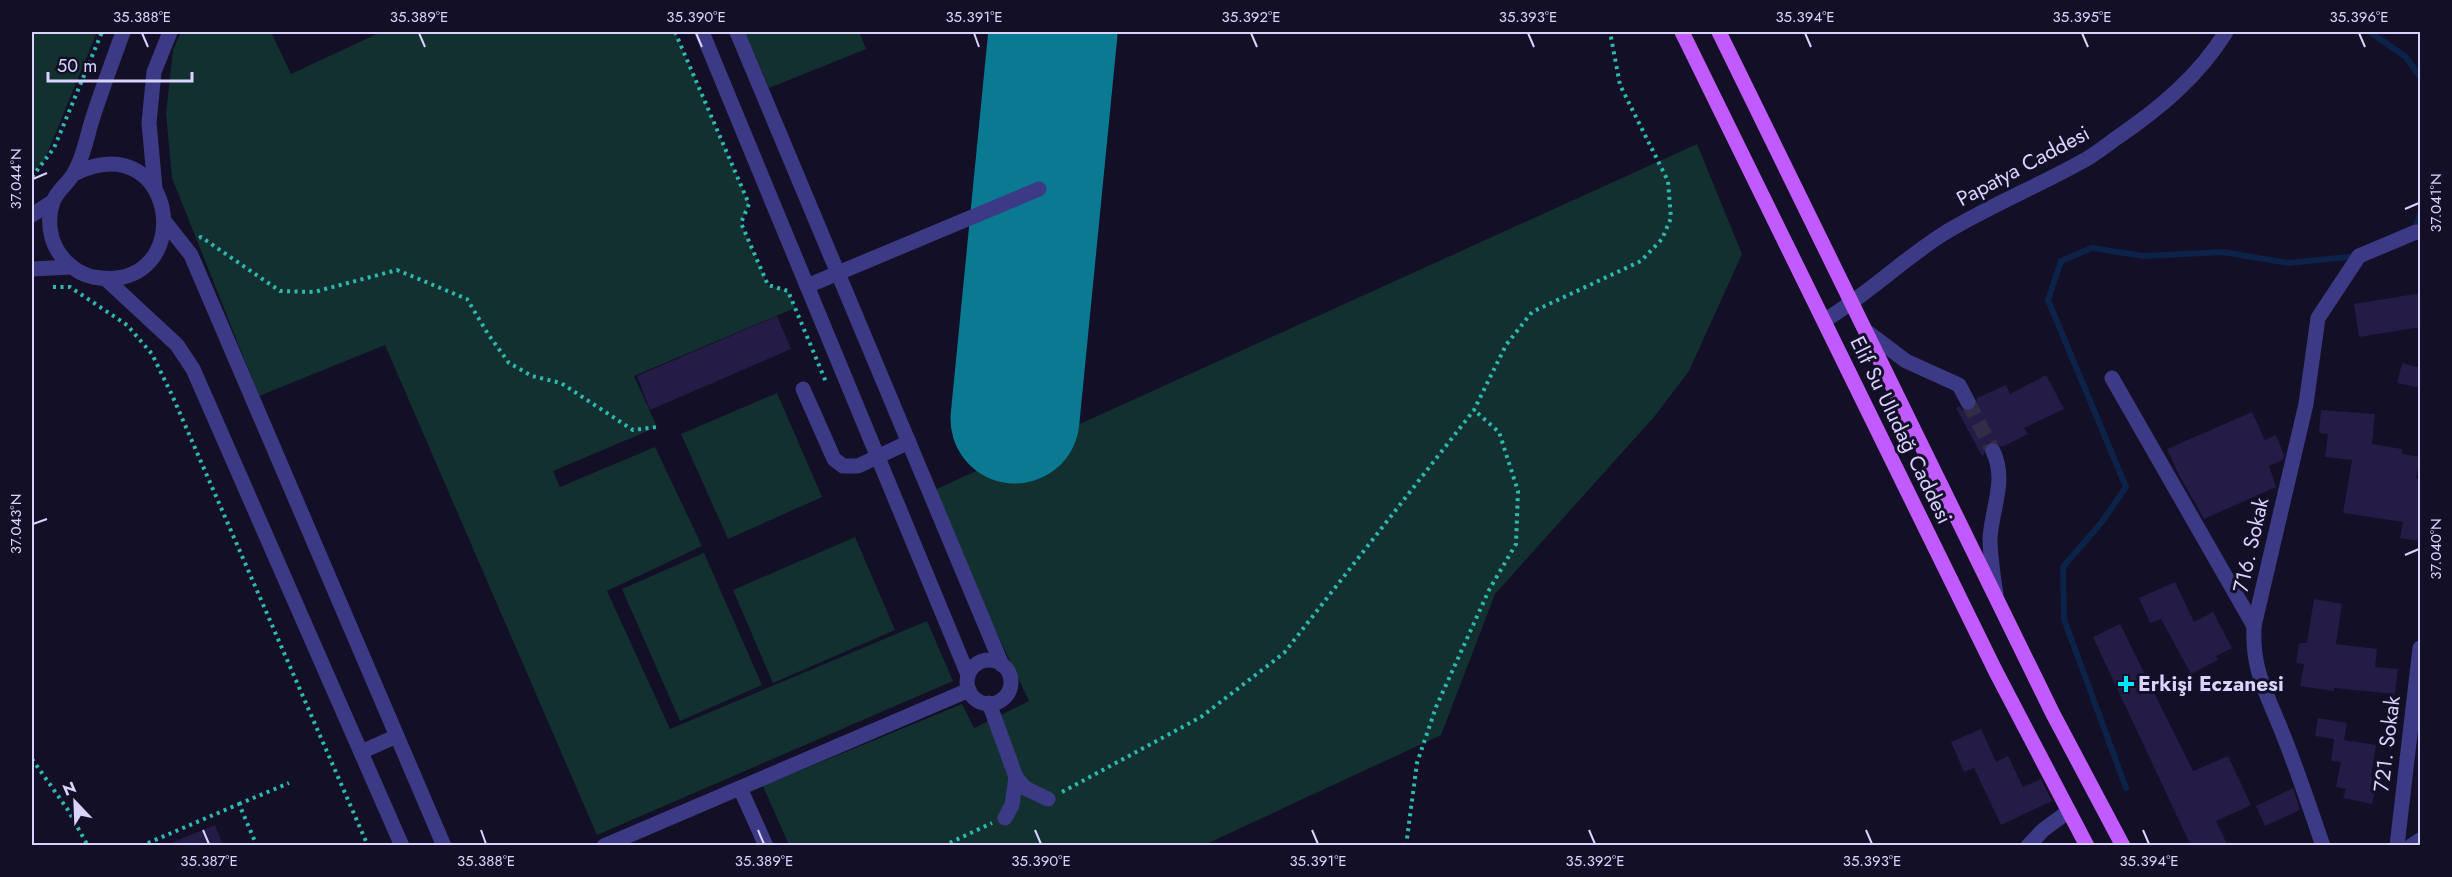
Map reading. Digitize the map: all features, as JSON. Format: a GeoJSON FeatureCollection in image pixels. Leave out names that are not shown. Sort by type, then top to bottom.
{"type":"FeatureCollection","features":[{"type":"Feature","properties":{"kind":"main road","name":"Elif Su Uludağ Caddesi"},"geometry":{"type":"LineString","coordinates":[[1682,32],[1986,650],[2087,846]]}},
{"type":"Feature","properties":{"kind":"main road","name":"Elif Su Uludağ Caddesi"},"geometry":{"type":"LineString","coordinates":[[1719,32],[2053,714],[2123,846]]}},
{"type":"Feature","properties":{"kind":"street"},"geometry":{"type":"LineString","coordinates":[[74,174],[123,32]]}},
{"type":"Feature","properties":{"kind":"street"},"geometry":{"type":"LineString","coordinates":[[155,188],[149,123],[154,72],[170,32]]}},
{"type":"Feature","properties":{"kind":"street"},"geometry":{"type":"LineString","coordinates":[[702,32],[968,682],[978,701],[989,704],[1000,701],[1010,689],[1010,676],[1002,665],[737,32]]}},
{"type":"Feature","properties":{"kind":"street","name":"Papatya Caddesi"},"geometry":{"type":"LineString","coordinates":[[1825,321],[1853,303],[1919,250],[1942,235],[1972,217],[2084,161],[2140,122],[2182,87],[2211,56],[2226,32]]}},
{"type":"Feature","properties":{"kind":"street"},"geometry":{"type":"LineString","coordinates":[[108,163],[126,166],[142,175],[155,188],[163,204],[165,222],[162,240],[154,256],[141,268],[124,276],[106,279],[88,276],[72,267],[60,254],[52,238],[49,220],[52,202],[61,187],[74,174],[90,166],[108,163]]}},
{"type":"Feature","properties":{"kind":"street"},"geometry":{"type":"LineString","coordinates":[[807,286],[1039,189]]}},
{"type":"Feature","properties":{"kind":"street"},"geometry":{"type":"LineString","coordinates":[[32,215],[52,202]]}},
{"type":"Feature","properties":{"kind":"street"},"geometry":{"type":"LineString","coordinates":[[165,222],[195,266],[444,846]]}},
{"type":"Feature","properties":{"kind":"street","name":"716. Sokak"},"geometry":{"type":"LineString","coordinates":[[2323,846],[2259,676],[2253,652],[2254,626],[2304,413],[2318,318],[2359,256],[2416,232],[2421,233]]}},
{"type":"Feature","properties":{"kind":"street"},"geometry":{"type":"LineString","coordinates":[[32,270],[72,267]]}},
{"type":"Feature","properties":{"kind":"street"},"geometry":{"type":"LineString","coordinates":[[106,279],[177,345],[193,369],[402,846]]}},
{"type":"Feature","properties":{"kind":"street"},"geometry":{"type":"LineString","coordinates":[[1866,331],[1906,361],[1959,386],[1968,402]]}},
{"type":"Feature","properties":{"kind":"street"},"geometry":{"type":"LineString","coordinates":[[2112,378],[2254,626]]}},
{"type":"Feature","properties":{"kind":"street"},"geometry":{"type":"LineString","coordinates":[[803,389],[834,459],[843,466],[858,466],[877,455],[909,442]]}},
{"type":"Feature","properties":{"kind":"street"},"geometry":{"type":"LineString","coordinates":[[1993,451],[2000,465],[1990,543],[1996,597]]}},
{"type":"Feature","properties":{"kind":"street","name":"721. Sokak"},"geometry":{"type":"LineString","coordinates":[[2397,846],[2421,648]]}},
{"type":"Feature","properties":{"kind":"street"},"geometry":{"type":"LineString","coordinates":[[604,846],[740,788],[968,682],[972,669],[983,661],[990,660],[1002,665]]}},
{"type":"Feature","properties":{"kind":"street"},"geometry":{"type":"LineString","coordinates":[[989,704],[1016,777],[1025,788],[1048,799]]}},
{"type":"Feature","properties":{"kind":"street"},"geometry":{"type":"LineString","coordinates":[[361,752],[397,736]]}},
{"type":"Feature","properties":{"kind":"street"},"geometry":{"type":"LineString","coordinates":[[1005,818],[1012,806],[1016,777]]}},
{"type":"Feature","properties":{"kind":"street"},"geometry":{"type":"LineString","coordinates":[[740,788],[766,846]]}},
{"type":"Feature","properties":{"kind":"street"},"geometry":{"type":"LineString","coordinates":[[2028,846],[2043,830],[2069,811]]}},
{"type":"Feature","properties":{"kind":"street"},"geometry":{"type":"LineString","coordinates":[[2411,846],[2421,840]]}},
{"type":"Feature","properties":{"kind":"path"},"geometry":{"type":"LineString","coordinates":[[32,177],[54,148],[102,32]]}},
{"type":"Feature","properties":{"kind":"path"},"geometry":{"type":"LineString","coordinates":[[675,32],[748,204],[741,223],[768,285],[788,291],[830,391]]}},
{"type":"Feature","properties":{"kind":"path"},"geometry":{"type":"LineString","coordinates":[[1048,799],[1201,717],[1284,653],[1474,410],[1506,345],[1532,312],[1641,261],[1662,239],[1671,218],[1668,181],[1620,85],[1610,32]]}},
{"type":"Feature","properties":{"kind":"path"},"geometry":{"type":"LineString","coordinates":[[180,242],[201,237],[280,291],[314,292],[397,270],[467,299],[509,363],[532,376],[561,383],[633,430],[657,427]]}},
{"type":"Feature","properties":{"kind":"path"},"geometry":{"type":"LineString","coordinates":[[51,286],[69,287],[127,325],[152,354],[172,395],[368,846]]}},
{"type":"Feature","properties":{"kind":"path"},"geometry":{"type":"LineString","coordinates":[[1406,846],[1417,763],[1436,707],[1488,591],[1516,544],[1518,491],[1499,432],[1474,410]]}},
{"type":"Feature","properties":{"kind":"path"},"geometry":{"type":"LineString","coordinates":[[32,759],[68,810],[88,846]]}},
{"type":"Feature","properties":{"kind":"path"},"geometry":{"type":"LineString","coordinates":[[141,846],[289,783]]}},
{"type":"Feature","properties":{"kind":"path"},"geometry":{"type":"LineString","coordinates":[[239,804],[257,846]]}},
{"type":"Feature","properties":{"kind":"path"},"geometry":{"type":"LineString","coordinates":[[943,846],[1005,818]]}},
{"type":"Feature","properties":{"kind":"green space"},"geometry":{"type":"Polygon","coordinates":[[[32,32],[97,32],[44,161],[32,173],[32,32]]]}},
{"type":"Feature","properties":{"kind":"green space"},"geometry":{"type":"Polygon","coordinates":[[[181,32],[271,32],[291,74],[381,32],[675,32],[749,204],[741,223],[768,285],[788,291],[795,308],[634,376],[657,427],[553,471],[560,487],[655,447],[702,546],[607,591],[670,729],[927,621],[953,681],[597,835],[385,345],[259,396],[172,178],[166,113],[173,50],[181,32]]]}},
{"type":"Feature","properties":{"kind":"green space"},"geometry":{"type":"Polygon","coordinates":[[[745,32],[859,32],[866,49],[769,88],[745,32]]]}},
{"type":"Feature","properties":{"kind":"green space"},"geometry":{"type":"Polygon","coordinates":[[[1697,144],[1742,254],[1689,371],[1654,417],[1495,594],[1441,735],[1204,845],[789,845],[763,786],[962,704],[974,728],[1029,701],[930,492],[1697,144]]]}},
{"type":"Feature","properties":{"kind":"green space"},"geometry":{"type":"Polygon","coordinates":[[[777,393],[822,497],[728,539],[681,434],[777,393]]]}},
{"type":"Feature","properties":{"kind":"green space"},"geometry":{"type":"Polygon","coordinates":[[[855,537],[895,630],[773,683],[733,590],[855,537]]]}},
{"type":"Feature","properties":{"kind":"green space"},"geometry":{"type":"Polygon","coordinates":[[[704,553],[762,685],[680,721],[622,589],[704,553]]]}},
{"type":"Feature","properties":{"kind":"building"},"geometry":{"type":"Polygon","coordinates":[[[2421,293],[2421,327],[2359,337],[2354,304],[2421,293]]]}},
{"type":"Feature","properties":{"kind":"building"},"geometry":{"type":"Polygon","coordinates":[[[777,316],[791,349],[650,410],[637,376],[777,316]]]}},
{"type":"Feature","properties":{"kind":"building"},"geometry":{"type":"Polygon","coordinates":[[[2402,363],[2421,368],[2421,388],[2397,383],[2402,363]]]}},
{"type":"Feature","properties":{"kind":"building"},"geometry":{"type":"Polygon","coordinates":[[[2046,375],[2064,409],[2024,428],[2028,434],[2002,447],[1995,442],[1989,442],[1985,445],[1982,456],[1956,408],[1959,406],[1963,411],[1972,411],[1977,407],[1977,398],[2006,385],[2010,394],[2046,375]]]}},
{"type":"Feature","properties":{"kind":"building"},"geometry":{"type":"Polygon","coordinates":[[[2321,410],[2375,414],[2372,444],[2402,449],[2402,454],[2420,457],[2416,479],[2421,479],[2419,541],[2400,538],[2403,522],[2343,513],[2352,460],[2325,457],[2328,434],[2319,433],[2321,410]]]}},
{"type":"Feature","properties":{"kind":"building"},"geometry":{"type":"Polygon","coordinates":[[[2252,412],[2265,440],[2276,435],[2284,455],[2283,460],[2269,466],[2276,487],[2204,519],[2167,449],[2252,412]]]}},
{"type":"Feature","properties":{"kind":"building"},"geometry":{"type":"Polygon","coordinates":[[[2175,582],[2194,622],[2213,612],[2232,648],[2216,656],[2218,660],[2191,674],[2161,619],[2150,623],[2139,598],[2175,582]]]}},
{"type":"Feature","properties":{"kind":"building"},"geometry":{"type":"Polygon","coordinates":[[[2314,599],[2342,604],[2336,644],[2377,649],[2375,667],[2398,669],[2395,694],[2334,688],[2334,691],[2300,686],[2304,664],[2296,663],[2299,643],[2307,643],[2314,599]]]}},
{"type":"Feature","properties":{"kind":"building"},"geometry":{"type":"Polygon","coordinates":[[[2120,624],[2193,771],[2228,756],[2251,805],[2216,821],[2228,846],[2191,846],[2093,637],[2120,624]]]}},
{"type":"Feature","properties":{"kind":"building"},"geometry":{"type":"Polygon","coordinates":[[[2318,718],[2347,723],[2344,740],[2376,745],[2371,777],[2378,778],[2372,804],[2343,798],[2346,789],[2336,787],[2341,762],[2331,761],[2334,739],[2315,736],[2318,718]]]}},
{"type":"Feature","properties":{"kind":"building"},"geometry":{"type":"Polygon","coordinates":[[[1981,729],[1996,762],[2008,756],[2023,787],[2041,779],[2052,801],[2001,825],[1974,768],[1964,772],[1951,742],[1981,729]]]}},
{"type":"Feature","properties":{"kind":"building"},"geometry":{"type":"Polygon","coordinates":[[[2293,788],[2300,810],[2265,826],[2256,806],[2293,788]]]}},
{"type":"Feature","properties":{"kind":"building"},"geometry":{"type":"Polygon","coordinates":[[[215,825],[223,846],[166,846],[166,845],[215,825]]]}},
{"type":"Feature","properties":{"kind":"waterway"},"geometry":{"type":"LineString","coordinates":[[2370,32],[2406,57],[2420,77]]}},
{"type":"Feature","properties":{"kind":"waterway"},"geometry":{"type":"LineString","coordinates":[[2415,230],[2420,213]]}},
{"type":"Feature","properties":{"kind":"waterway"},"geometry":{"type":"LineString","coordinates":[[2126,788],[2064,619],[2063,567],[2101,523],[2126,487],[2048,300],[2061,261],[2092,248],[2144,256],[2223,252],[2288,263],[2358,256]]}},
{"type":"Feature","properties":{"kind":"runway"},"geometry":{"type":"LineString","coordinates":[[1015,419],[1053,32]]}},
{"type":"Feature","properties":{"kind":"tunnel"},"geometry":{"type":"LineString","coordinates":[[1968,402],[1993,451]]}},
{"type":"Feature","properties":{"kind":"place","name":"Erkişi Eczanesi"},"geometry":{"type":"Point","coordinates":[2126,684]}}]}
